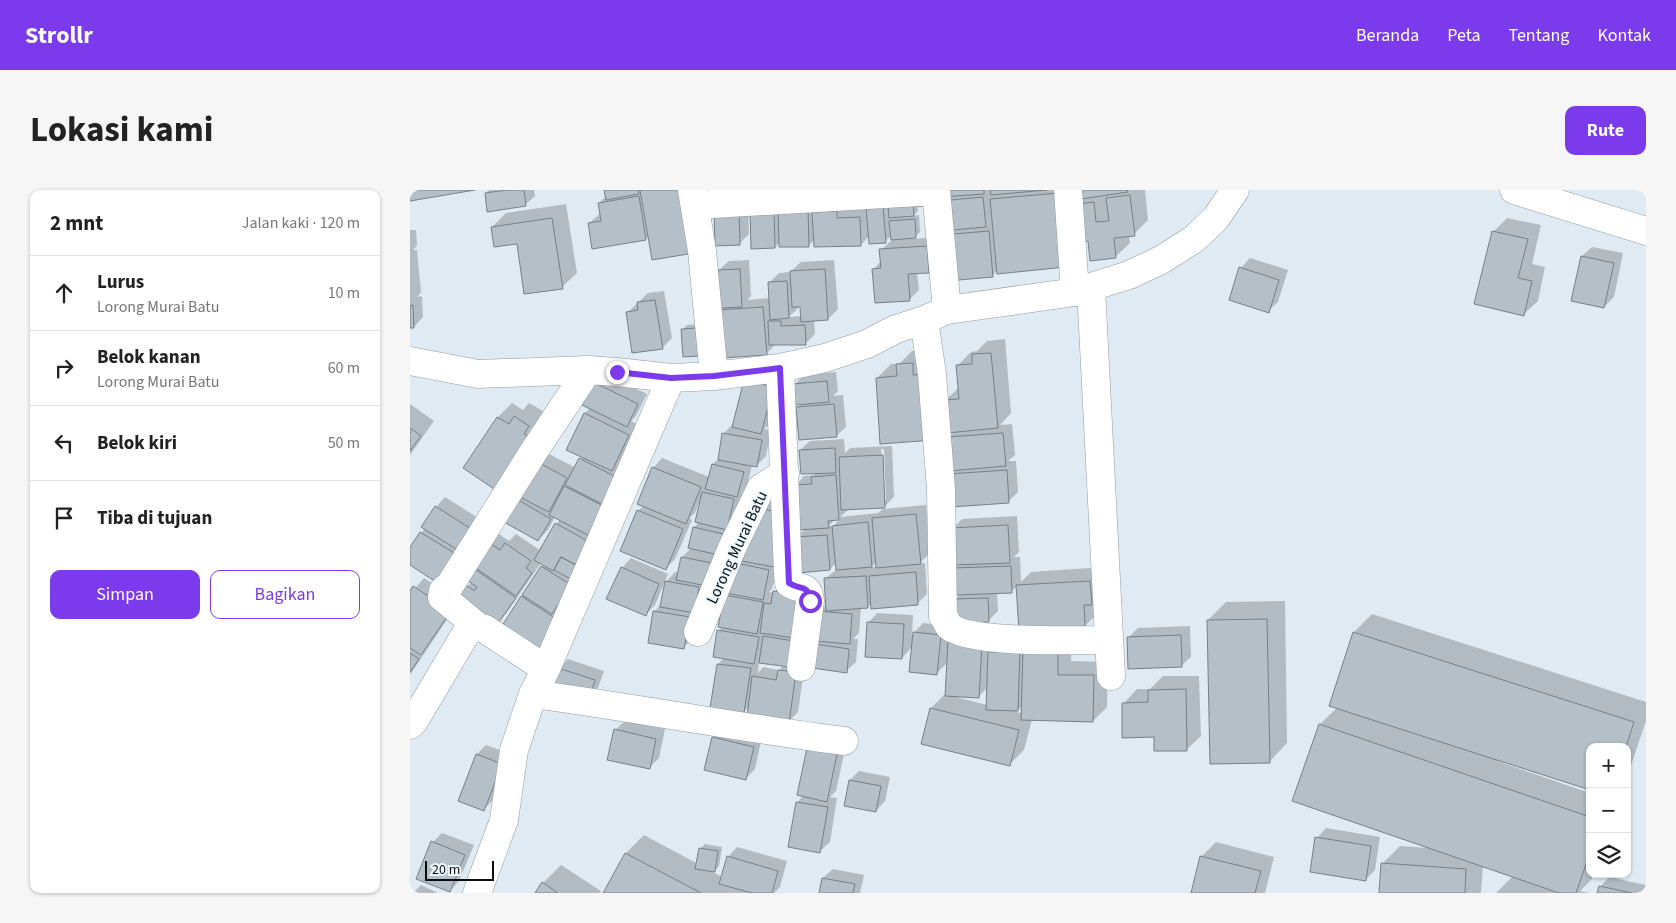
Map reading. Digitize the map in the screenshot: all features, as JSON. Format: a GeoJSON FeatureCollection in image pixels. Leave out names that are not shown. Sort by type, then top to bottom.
{"type":"FeatureCollection","features":[{"type":"Feature","properties":{"kind":"street"},"geometry":{"type":"LineString","coordinates":[[1068,190],[1083,290],[1111,676]]}},
{"type":"Feature","properties":{"kind":"street"},"geometry":{"type":"LineString","coordinates":[[1215,190],[1216,218]]}},
{"type":"Feature","properties":{"kind":"street"},"geometry":{"type":"LineString","coordinates":[[410,361],[478,374],[588,370],[671,378],[714,376],[780,368],[825,358],[868,344],[896,329],[936,315],[1083,290],[1129,275],[1162,260],[1194,240],[1216,218],[1235,190]]}},
{"type":"Feature","properties":{"kind":"street"},"geometry":{"type":"LineString","coordinates":[[1514,190],[1646,231]]}},
{"type":"Feature","properties":{"kind":"street"},"geometry":{"type":"LineString","coordinates":[[714,376],[702,251],[693,198],[936,191],[936,315],[932,374],[941,489],[943,616],[949,626],[960,631],[1006,639],[1109,640]]}},
{"type":"Feature","properties":{"kind":"street","name":"Lorong Murai Batu"},"geometry":{"type":"LineString","coordinates":[[780,368],[789,583],[806,589],[809,593],[810,601],[801,667]]}},
{"type":"Feature","properties":{"kind":"street"},"geometry":{"type":"LineString","coordinates":[[546,669],[486,629],[477,626],[442,597],[443,591],[450,585],[588,370]]}},
{"type":"Feature","properties":{"kind":"street"},"geometry":{"type":"LineString","coordinates":[[477,893],[504,820],[514,750],[533,694],[546,669],[671,378]]}},
{"type":"Feature","properties":{"kind":"street","name":"Lorong Murai Batu"},"geometry":{"type":"LineString","coordinates":[[698,632],[732,548],[761,488],[784,473]]}},
{"type":"Feature","properties":{"kind":"street"},"geometry":{"type":"LineString","coordinates":[[410,726],[465,635],[470,628],[477,626]]}},
{"type":"Feature","properties":{"kind":"street"},"geometry":{"type":"LineString","coordinates":[[533,694],[604,703],[770,732],[844,741]]}},
{"type":"Feature","properties":{"kind":"building"},"geometry":{"type":"Polygon","coordinates":[[[410,190],[475,190],[410,201],[410,190]]]}},
{"type":"Feature","properties":{"kind":"building"},"geometry":{"type":"Polygon","coordinates":[[[524,190],[526,206],[487,212],[485,193],[524,190]]]}},
{"type":"Feature","properties":{"kind":"building"},"geometry":{"type":"Polygon","coordinates":[[[604,190],[638,190],[639,194],[606,200],[604,190]]]}},
{"type":"Feature","properties":{"kind":"building"},"geometry":{"type":"Polygon","coordinates":[[[640,190],[683,190],[694,253],[652,260],[640,190]]]}},
{"type":"Feature","properties":{"kind":"building"},"geometry":{"type":"Polygon","coordinates":[[[939,190],[984,190],[984,194],[940,197],[939,190]]]}},
{"type":"Feature","properties":{"kind":"building"},"geometry":{"type":"Polygon","coordinates":[[[990,190],[1047,190],[991,195],[990,190]]]}},
{"type":"Feature","properties":{"kind":"building"},"geometry":{"type":"Polygon","coordinates":[[[1072,190],[1127,190],[1128,192],[1074,200],[1072,190]]]}},
{"type":"Feature","properties":{"kind":"building"},"geometry":{"type":"Polygon","coordinates":[[[1059,193],[1066,267],[997,274],[990,199],[1059,193]]]}},
{"type":"Feature","properties":{"kind":"building"},"geometry":{"type":"Polygon","coordinates":[[[1130,195],[1135,236],[1114,238],[1116,258],[1090,261],[1088,241],[1075,243],[1070,205],[1094,202],[1096,222],[1109,221],[1106,198],[1130,195]]]}},
{"type":"Feature","properties":{"kind":"building"},"geometry":{"type":"Polygon","coordinates":[[[639,196],[646,240],[592,249],[588,223],[601,221],[598,203],[639,196]]]}},
{"type":"Feature","properties":{"kind":"building"},"geometry":{"type":"Polygon","coordinates":[[[983,197],[986,227],[942,231],[940,201],[983,197]]]}},
{"type":"Feature","properties":{"kind":"building"},"geometry":{"type":"Polygon","coordinates":[[[913,202],[914,216],[889,218],[888,203],[913,202]]]}},
{"type":"Feature","properties":{"kind":"building"},"geometry":{"type":"Polygon","coordinates":[[[883,206],[886,243],[869,244],[866,207],[883,206]]]}},
{"type":"Feature","properties":{"kind":"building"},"geometry":{"type":"Polygon","coordinates":[[[808,208],[809,247],[779,247],[778,209],[808,208]]]}},
{"type":"Feature","properties":{"kind":"building"},"geometry":{"type":"Polygon","coordinates":[[[739,209],[740,245],[715,246],[714,210],[739,209]]]}},
{"type":"Feature","properties":{"kind":"building"},"geometry":{"type":"Polygon","coordinates":[[[750,209],[774,209],[775,248],[751,249],[750,209]]]}},
{"type":"Feature","properties":{"kind":"building"},"geometry":{"type":"Polygon","coordinates":[[[837,211],[837,218],[860,217],[861,246],[814,247],[812,212],[837,211]]]}},
{"type":"Feature","properties":{"kind":"building"},"geometry":{"type":"Polygon","coordinates":[[[552,218],[563,289],[524,294],[517,244],[494,247],[491,227],[552,218]]]}},
{"type":"Feature","properties":{"kind":"building"},"geometry":{"type":"Polygon","coordinates":[[[915,219],[916,238],[891,240],[889,221],[915,219]]]}},
{"type":"Feature","properties":{"kind":"building"},"geometry":{"type":"Polygon","coordinates":[[[989,231],[993,277],[947,281],[942,235],[989,231]]]}},
{"type":"Feature","properties":{"kind":"building"},"geometry":{"type":"Polygon","coordinates":[[[1492,231],[1528,239],[1518,278],[1532,281],[1524,316],[1474,304],[1492,231]]]}},
{"type":"Feature","properties":{"kind":"building"},"geometry":{"type":"Polygon","coordinates":[[[927,246],[929,273],[908,274],[910,301],[875,303],[872,269],[881,268],[879,249],[927,246]]]}},
{"type":"Feature","properties":{"kind":"building"},"geometry":{"type":"Polygon","coordinates":[[[1581,256],[1614,263],[1604,308],[1571,301],[1581,256]]]}},
{"type":"Feature","properties":{"kind":"building"},"geometry":{"type":"Polygon","coordinates":[[[1239,267],[1279,280],[1269,313],[1229,300],[1239,267]]]}},
{"type":"Feature","properties":{"kind":"building"},"geometry":{"type":"Polygon","coordinates":[[[740,269],[742,307],[720,308],[718,270],[740,269]]]}},
{"type":"Feature","properties":{"kind":"building"},"geometry":{"type":"Polygon","coordinates":[[[825,269],[828,320],[801,322],[800,307],[792,307],[790,271],[825,269]]]}},
{"type":"Feature","properties":{"kind":"building"},"geometry":{"type":"Polygon","coordinates":[[[787,281],[789,318],[770,320],[768,282],[787,281]]]}},
{"type":"Feature","properties":{"kind":"building"},"geometry":{"type":"Polygon","coordinates":[[[655,300],[663,349],[632,353],[626,312],[638,310],[637,302],[655,300]]]}},
{"type":"Feature","properties":{"kind":"building"},"geometry":{"type":"Polygon","coordinates":[[[413,305],[414,328],[410,328],[410,306],[413,305]]]}},
{"type":"Feature","properties":{"kind":"building"},"geometry":{"type":"Polygon","coordinates":[[[763,307],[767,355],[721,358],[717,310],[763,307]]]}},
{"type":"Feature","properties":{"kind":"building"},"geometry":{"type":"Polygon","coordinates":[[[768,321],[781,321],[781,326],[805,325],[806,345],[769,345],[768,321]]]}},
{"type":"Feature","properties":{"kind":"building"},"geometry":{"type":"Polygon","coordinates":[[[698,328],[699,356],[683,357],[681,329],[698,328]]]}},
{"type":"Feature","properties":{"kind":"building"},"geometry":{"type":"Polygon","coordinates":[[[991,353],[998,428],[947,433],[944,400],[959,399],[956,365],[972,364],[972,354],[991,353]]]}},
{"type":"Feature","properties":{"kind":"building"},"geometry":{"type":"Polygon","coordinates":[[[913,363],[913,375],[929,374],[934,440],[880,444],[876,378],[897,376],[896,364],[913,363]]]}},
{"type":"Feature","properties":{"kind":"building"},"geometry":{"type":"Polygon","coordinates":[[[744,380],[773,387],[761,434],[732,427],[744,380]]]}},
{"type":"Feature","properties":{"kind":"building"},"geometry":{"type":"Polygon","coordinates":[[[827,381],[829,402],[795,405],[793,384],[827,381]]]}},
{"type":"Feature","properties":{"kind":"building"},"geometry":{"type":"Polygon","coordinates":[[[593,382],[638,404],[627,427],[582,405],[593,382]]]}},
{"type":"Feature","properties":{"kind":"building"},"geometry":{"type":"Polygon","coordinates":[[[834,404],[837,437],[799,440],[796,407],[834,404]]]}},
{"type":"Feature","properties":{"kind":"building"},"geometry":{"type":"Polygon","coordinates":[[[584,413],[629,435],[612,471],[566,450],[584,413]]]}},
{"type":"Feature","properties":{"kind":"building"},"geometry":{"type":"Polygon","coordinates":[[[514,416],[529,426],[524,434],[534,441],[500,493],[463,468],[497,417],[509,424],[514,416]]]}},
{"type":"Feature","properties":{"kind":"building"},"geometry":{"type":"Polygon","coordinates":[[[410,428],[421,436],[410,451],[410,428]]]}},
{"type":"Feature","properties":{"kind":"building"},"geometry":{"type":"Polygon","coordinates":[[[722,433],[762,440],[757,467],[718,460],[722,433]]]}},
{"type":"Feature","properties":{"kind":"building"},"geometry":{"type":"Polygon","coordinates":[[[1003,433],[1006,466],[949,471],[947,437],[1003,433]]]}},
{"type":"Feature","properties":{"kind":"building"},"geometry":{"type":"Polygon","coordinates":[[[835,448],[836,473],[801,474],[799,450],[835,448]]]}},
{"type":"Feature","properties":{"kind":"building"},"geometry":{"type":"Polygon","coordinates":[[[883,455],[885,508],[841,510],[839,457],[883,455]]]}},
{"type":"Feature","properties":{"kind":"building"},"geometry":{"type":"Polygon","coordinates":[[[579,458],[616,477],[602,504],[565,485],[579,458]]]}},
{"type":"Feature","properties":{"kind":"building"},"geometry":{"type":"Polygon","coordinates":[[[534,460],[567,478],[549,512],[516,495],[534,460]]]}},
{"type":"Feature","properties":{"kind":"building"},"geometry":{"type":"Polygon","coordinates":[[[712,464],[744,472],[737,497],[705,489],[712,464]]]}},
{"type":"Feature","properties":{"kind":"building"},"geometry":{"type":"Polygon","coordinates":[[[652,467],[701,487],[686,524],[637,504],[652,467]]]}},
{"type":"Feature","properties":{"kind":"building"},"geometry":{"type":"Polygon","coordinates":[[[1007,470],[1009,503],[951,507],[948,474],[1007,470]]]}},
{"type":"Feature","properties":{"kind":"building"},"geometry":{"type":"Polygon","coordinates":[[[836,475],[839,520],[828,521],[829,528],[796,530],[793,485],[812,484],[811,477],[836,475]]]}},
{"type":"Feature","properties":{"kind":"building"},"geometry":{"type":"Polygon","coordinates":[[[564,486],[603,506],[588,535],[549,515],[564,486]]]}},
{"type":"Feature","properties":{"kind":"building"},"geometry":{"type":"Polygon","coordinates":[[[702,492],[734,499],[727,530],[695,522],[702,492]]]}},
{"type":"Feature","properties":{"kind":"building"},"geometry":{"type":"Polygon","coordinates":[[[515,498],[551,519],[538,541],[502,521],[515,498]]]}},
{"type":"Feature","properties":{"kind":"building"},"geometry":{"type":"Polygon","coordinates":[[[435,506],[471,529],[458,550],[421,527],[435,506]]]}},
{"type":"Feature","properties":{"kind":"building"},"geometry":{"type":"Polygon","coordinates":[[[754,507],[785,514],[774,567],[742,561],[754,507]]]}},
{"type":"Feature","properties":{"kind":"building"},"geometry":{"type":"Polygon","coordinates":[[[637,510],[683,529],[666,570],[620,551],[637,510]]]}},
{"type":"Feature","properties":{"kind":"building"},"geometry":{"type":"Polygon","coordinates":[[[916,514],[921,564],[876,568],[872,518],[916,514]]]}},
{"type":"Feature","properties":{"kind":"building"},"geometry":{"type":"Polygon","coordinates":[[[868,522],[872,567],[836,570],[832,526],[868,522]]]}},
{"type":"Feature","properties":{"kind":"building"},"geometry":{"type":"Polygon","coordinates":[[[555,523],[593,544],[580,567],[561,557],[553,571],[534,560],[555,523]]]}},
{"type":"Feature","properties":{"kind":"building"},"geometry":{"type":"Polygon","coordinates":[[[1008,525],[1010,563],[953,565],[951,528],[1008,525]]]}},
{"type":"Feature","properties":{"kind":"building"},"geometry":{"type":"Polygon","coordinates":[[[693,527],[723,534],[719,555],[688,548],[693,527]]]}},
{"type":"Feature","properties":{"kind":"building"},"geometry":{"type":"Polygon","coordinates":[[[420,532],[454,553],[436,582],[410,565],[410,547],[420,532]]]}},
{"type":"Feature","properties":{"kind":"building"},"geometry":{"type":"Polygon","coordinates":[[[827,535],[830,570],[798,573],[795,537],[827,535]]]}},
{"type":"Feature","properties":{"kind":"building"},"geometry":{"type":"Polygon","coordinates":[[[489,543],[500,550],[505,543],[531,561],[526,568],[532,573],[516,596],[473,566],[489,543]]]}},
{"type":"Feature","properties":{"kind":"building"},"geometry":{"type":"Polygon","coordinates":[[[561,557],[585,570],[578,583],[554,570],[561,557]]]}},
{"type":"Feature","properties":{"kind":"building"},"geometry":{"type":"Polygon","coordinates":[[[681,557],[712,563],[707,586],[676,580],[681,557]]]}},
{"type":"Feature","properties":{"kind":"building"},"geometry":{"type":"Polygon","coordinates":[[[732,562],[769,570],[763,600],[726,593],[732,562]]]}},
{"type":"Feature","properties":{"kind":"building"},"geometry":{"type":"Polygon","coordinates":[[[541,566],[571,585],[552,614],[522,595],[541,566]]]}},
{"type":"Feature","properties":{"kind":"building"},"geometry":{"type":"Polygon","coordinates":[[[1011,566],[1012,593],[954,595],[953,568],[1011,566]]]}},
{"type":"Feature","properties":{"kind":"building"},"geometry":{"type":"Polygon","coordinates":[[[472,567],[516,598],[496,626],[457,599],[466,585],[474,591],[477,587],[464,578],[472,567]]]}},
{"type":"Feature","properties":{"kind":"building"},"geometry":{"type":"Polygon","coordinates":[[[621,567],[659,584],[646,616],[606,599],[621,567]]]}},
{"type":"Feature","properties":{"kind":"building"},"geometry":{"type":"Polygon","coordinates":[[[916,572],[918,605],[871,609],[869,576],[916,572]]]}},
{"type":"Feature","properties":{"kind":"building"},"geometry":{"type":"Polygon","coordinates":[[[866,576],[868,608],[826,611],[824,578],[866,576]]]}},
{"type":"Feature","properties":{"kind":"building"},"geometry":{"type":"Polygon","coordinates":[[[665,581],[699,587],[695,613],[660,607],[665,581]]]}},
{"type":"Feature","properties":{"kind":"building"},"geometry":{"type":"Polygon","coordinates":[[[1090,581],[1092,605],[1084,605],[1085,627],[1019,631],[1016,585],[1090,581]]]}},
{"type":"Feature","properties":{"kind":"building"},"geometry":{"type":"Polygon","coordinates":[[[413,586],[451,611],[421,655],[410,648],[410,591],[413,586]]]}},
{"type":"Feature","properties":{"kind":"building"},"geometry":{"type":"Polygon","coordinates":[[[773,591],[800,594],[794,638],[760,633],[764,603],[771,604],[773,591]]]}},
{"type":"Feature","properties":{"kind":"building"},"geometry":{"type":"Polygon","coordinates":[[[724,595],[763,602],[757,634],[718,627],[724,595]]]}},
{"type":"Feature","properties":{"kind":"building"},"geometry":{"type":"Polygon","coordinates":[[[521,596],[558,620],[537,652],[500,629],[521,596]]]}},
{"type":"Feature","properties":{"kind":"building"},"geometry":{"type":"Polygon","coordinates":[[[988,598],[989,622],[954,624],[954,599],[988,598]]]}},
{"type":"Feature","properties":{"kind":"building"},"geometry":{"type":"Polygon","coordinates":[[[653,611],[690,617],[684,649],[648,643],[653,611]]]}},
{"type":"Feature","properties":{"kind":"building"},"geometry":{"type":"Polygon","coordinates":[[[817,611],[852,614],[850,644],[815,641],[817,611]]]}},
{"type":"Feature","properties":{"kind":"building"},"geometry":{"type":"Polygon","coordinates":[[[1267,619],[1270,763],[1210,764],[1207,620],[1267,619]]]}},
{"type":"Feature","properties":{"kind":"building"},"geometry":{"type":"Polygon","coordinates":[[[867,622],[904,624],[902,659],[865,657],[867,622]]]}},
{"type":"Feature","properties":{"kind":"building"},"geometry":{"type":"Polygon","coordinates":[[[717,630],[759,637],[754,664],[713,657],[717,630]]]}},
{"type":"Feature","properties":{"kind":"building"},"geometry":{"type":"Polygon","coordinates":[[[913,632],[941,635],[937,675],[909,672],[913,632]]]}},
{"type":"Feature","properties":{"kind":"building"},"geometry":{"type":"Polygon","coordinates":[[[1353,632],[1634,722],[1627,743],[1586,743],[1586,789],[1329,706],[1353,632]]]}},
{"type":"Feature","properties":{"kind":"building"},"geometry":{"type":"Polygon","coordinates":[[[1181,635],[1182,667],[1128,669],[1127,637],[1181,635]]]}},
{"type":"Feature","properties":{"kind":"building"},"geometry":{"type":"Polygon","coordinates":[[[763,636],[794,641],[790,667],[759,663],[763,636]]]}},
{"type":"Feature","properties":{"kind":"building"},"geometry":{"type":"Polygon","coordinates":[[[948,641],[982,644],[979,698],[945,696],[948,641]]]}},
{"type":"Feature","properties":{"kind":"building"},"geometry":{"type":"Polygon","coordinates":[[[815,644],[849,649],[847,673],[812,668],[815,644]]]}},
{"type":"Feature","properties":{"kind":"building"},"geometry":{"type":"Polygon","coordinates":[[[1020,649],[1018,711],[986,710],[988,652],[1007,652],[1020,649]]]}},
{"type":"Feature","properties":{"kind":"building"},"geometry":{"type":"Polygon","coordinates":[[[1023,650],[1058,651],[1058,675],[1094,675],[1093,722],[1021,720],[1023,650]]]}},
{"type":"Feature","properties":{"kind":"building"},"geometry":{"type":"Polygon","coordinates":[[[410,653],[419,659],[410,672],[410,653]]]}},
{"type":"Feature","properties":{"kind":"building"},"geometry":{"type":"Polygon","coordinates":[[[717,664],[751,668],[744,713],[710,708],[717,664]]]}},
{"type":"Feature","properties":{"kind":"building"},"geometry":{"type":"Polygon","coordinates":[[[558,668],[595,680],[589,699],[551,687],[558,668]]]}},
{"type":"Feature","properties":{"kind":"building"},"geometry":{"type":"Polygon","coordinates":[[[778,670],[796,672],[789,723],[747,717],[752,676],[776,680],[778,670]]]}},
{"type":"Feature","properties":{"kind":"building"},"geometry":{"type":"Polygon","coordinates":[[[1186,689],[1187,751],[1154,751],[1154,737],[1122,738],[1122,703],[1148,702],[1148,690],[1186,689]]]}},
{"type":"Feature","properties":{"kind":"building"},"geometry":{"type":"Polygon","coordinates":[[[930,708],[1019,730],[1010,766],[921,744],[930,708]]]}},
{"type":"Feature","properties":{"kind":"building"},"geometry":{"type":"Polygon","coordinates":[[[1319,724],[1586,816],[1586,864],[1576,893],[1559,893],[1292,801],[1319,724]]]}},
{"type":"Feature","properties":{"kind":"building"},"geometry":{"type":"Polygon","coordinates":[[[614,729],[656,739],[650,769],[607,760],[614,729]]]}},
{"type":"Feature","properties":{"kind":"building"},"geometry":{"type":"Polygon","coordinates":[[[712,737],[754,747],[746,780],[704,770],[712,737]]]}},
{"type":"Feature","properties":{"kind":"building"},"geometry":{"type":"Polygon","coordinates":[[[808,743],[838,749],[827,802],[797,795],[808,743]]]}},
{"type":"Feature","properties":{"kind":"building"},"geometry":{"type":"Polygon","coordinates":[[[476,754],[502,764],[484,811],[458,801],[476,754]]]}},
{"type":"Feature","properties":{"kind":"building"},"geometry":{"type":"Polygon","coordinates":[[[849,780],[881,786],[876,812],[844,806],[849,780]]]}},
{"type":"Feature","properties":{"kind":"building"},"geometry":{"type":"Polygon","coordinates":[[[796,802],[828,807],[820,853],[788,847],[796,802]]]}},
{"type":"Feature","properties":{"kind":"building"},"geometry":{"type":"Polygon","coordinates":[[[1315,837],[1371,846],[1366,881],[1310,872],[1315,837]]]}},
{"type":"Feature","properties":{"kind":"building"},"geometry":{"type":"Polygon","coordinates":[[[431,841],[465,855],[450,892],[416,879],[431,841]]]}},
{"type":"Feature","properties":{"kind":"building"},"geometry":{"type":"Polygon","coordinates":[[[699,848],[718,851],[715,872],[695,869],[699,848]]]}},
{"type":"Feature","properties":{"kind":"building"},"geometry":{"type":"Polygon","coordinates":[[[625,853],[701,893],[603,893],[625,853]]]}},
{"type":"Feature","properties":{"kind":"building"},"geometry":{"type":"Polygon","coordinates":[[[727,856],[778,871],[772,893],[752,893],[719,884],[727,856]]]}},
{"type":"Feature","properties":{"kind":"building"},"geometry":{"type":"Polygon","coordinates":[[[1200,856],[1261,871],[1255,893],[1191,893],[1200,856]]]}},
{"type":"Feature","properties":{"kind":"building"},"geometry":{"type":"Polygon","coordinates":[[[1381,863],[1466,869],[1465,893],[1379,893],[1381,863]]]}},
{"type":"Feature","properties":{"kind":"building"},"geometry":{"type":"Polygon","coordinates":[[[822,878],[855,884],[853,893],[819,893],[822,878]]]}},
{"type":"Feature","properties":{"kind":"building"},"geometry":{"type":"Polygon","coordinates":[[[542,882],[558,893],[535,893],[542,882]]]}},
{"type":"Feature","properties":{"kind":"building"},"geometry":{"type":"Polygon","coordinates":[[[1599,886],[1632,893],[1597,893],[1599,886]]]}},
{"type":"Feature","properties":{"kind":"route"},"geometry":{"type":"LineString","coordinates":[[617,372],[671,378],[714,376],[780,368],[789,583],[792,586],[806,589],[809,593],[810,601]]}}]}
